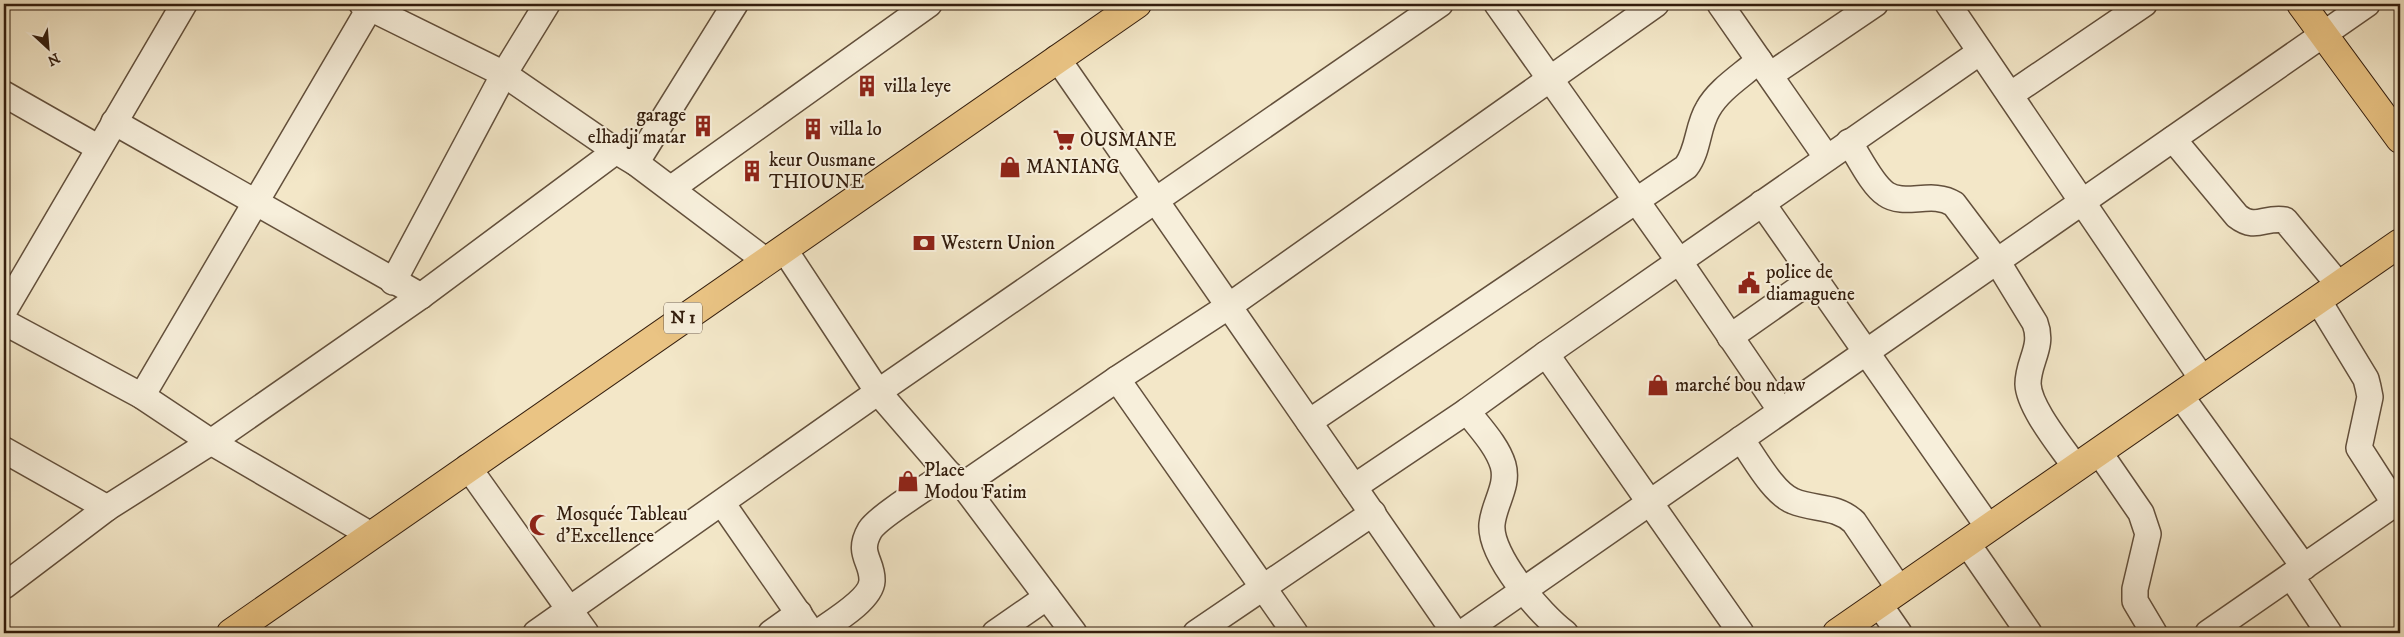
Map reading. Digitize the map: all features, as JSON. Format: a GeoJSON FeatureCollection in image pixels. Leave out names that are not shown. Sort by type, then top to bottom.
{"type":"FeatureCollection","features":[{"type":"Feature","properties":{"kind":"main road","name":"N 1"},"geometry":{"type":"LineString","coordinates":[[231,633],[1137,4]]}},
{"type":"Feature","properties":{"kind":"main road"},"geometry":{"type":"LineString","coordinates":[[2301,4],[2400,139]]}},
{"type":"Feature","properties":{"kind":"main road"},"geometry":{"type":"LineString","coordinates":[[1838,633],[2400,243]]}},
{"type":"Feature","properties":{"kind":"street"},"geometry":{"type":"LineString","coordinates":[[4,311],[184,4]]}},
{"type":"Feature","properties":{"kind":"street"},"geometry":{"type":"LineString","coordinates":[[393,282],[504,74],[547,4]]}},
{"type":"Feature","properties":{"kind":"street"},"geometry":{"type":"LineString","coordinates":[[4,586],[107,508],[211,442],[626,157],[734,4]]}},
{"type":"Feature","properties":{"kind":"street"},"geometry":{"type":"LineString","coordinates":[[672,188],[929,4]]}},
{"type":"Feature","properties":{"kind":"street"},"geometry":{"type":"LineString","coordinates":[[536,633],[878,392],[1156,202],[1440,4]]}},
{"type":"Feature","properties":{"kind":"street"},"geometry":{"type":"LineString","coordinates":[[1497,4],[1679,261],[1781,411]]}},
{"type":"Feature","properties":{"kind":"street"},"geometry":{"type":"LineString","coordinates":[[817,633],[858,603],[868,592],[872,581],[864,550],[871,528],[955,479],[1117,379],[1229,306],[1656,4]]}},
{"type":"Feature","properties":{"kind":"street"},"geometry":{"type":"LineString","coordinates":[[1720,4],[1828,158]]}},
{"type":"Feature","properties":{"kind":"street"},"geometry":{"type":"LineString","coordinates":[[1310,422],[1686,167],[1692,159],[1708,108],[1715,98],[1875,4]]}},
{"type":"Feature","properties":{"kind":"street"},"geometry":{"type":"LineString","coordinates":[[1948,4],[2203,380]]}},
{"type":"Feature","properties":{"kind":"street"},"geometry":{"type":"LineString","coordinates":[[2010,95],[2119,11],[2144,4]]}},
{"type":"Feature","properties":{"kind":"street"},"geometry":{"type":"LineString","coordinates":[[1462,633],[2367,4]]}},
{"type":"Feature","properties":{"kind":"street"},"geometry":{"type":"LineString","coordinates":[[142,396],[256,204],[368,5],[504,74],[775,255],[878,392],[955,479],[1074,633]]}},
{"type":"Feature","properties":{"kind":"street"},"geometry":{"type":"LineString","coordinates":[[1354,487],[1468,411],[1546,354],[1980,52]]}},
{"type":"Feature","properties":{"kind":"street"},"geometry":{"type":"LineString","coordinates":[[1057,58],[1455,633]]}},
{"type":"Feature","properties":{"kind":"street"},"geometry":{"type":"LineString","coordinates":[[4,94],[99,148]]}},
{"type":"Feature","properties":{"kind":"street"},"geometry":{"type":"LineString","coordinates":[[114,122],[393,282],[421,296]]}},
{"type":"Feature","properties":{"kind":"street"},"geometry":{"type":"LineString","coordinates":[[2173,139],[2237,216],[2245,223],[2278,218],[2285,220],[2328,293],[2366,379],[2370,397],[2359,448],[2397,502],[2208,633]]}},
{"type":"Feature","properties":{"kind":"street"},"geometry":{"type":"LineString","coordinates":[[1850,142],[1879,188],[1887,196],[1898,198],[1946,198],[1954,204],[1997,261],[2035,323],[2039,334],[2028,381],[2029,392],[2035,407],[2076,468]]}},
{"type":"Feature","properties":{"kind":"street"},"geometry":{"type":"LineString","coordinates":[[1762,203],[1989,528]]}},
{"type":"Feature","properties":{"kind":"street"},"geometry":{"type":"LineString","coordinates":[[1730,337],[1814,278]]}},
{"type":"Feature","properties":{"kind":"street"},"geometry":{"type":"LineString","coordinates":[[4,322],[142,396],[211,442],[371,535]]}},
{"type":"Feature","properties":{"kind":"street"},"geometry":{"type":"LineString","coordinates":[[1546,354],[1741,633]]}},
{"type":"Feature","properties":{"kind":"street"},"geometry":{"type":"LineString","coordinates":[[1117,379],[1294,633]]}},
{"type":"Feature","properties":{"kind":"street"},"geometry":{"type":"LineString","coordinates":[[2180,396],[2297,572],[2329,633]]}},
{"type":"Feature","properties":{"kind":"street"},"geometry":{"type":"LineString","coordinates":[[1468,411],[1497,451],[1503,465],[1505,482],[1494,509],[1492,527],[1496,545],[1522,591],[1565,633]]}},
{"type":"Feature","properties":{"kind":"street"},"geometry":{"type":"LineString","coordinates":[[1741,439],[1783,496],[1794,502],[1845,513],[1854,522],[1889,597],[1900,633]]}},
{"type":"Feature","properties":{"kind":"street"},"geometry":{"type":"LineString","coordinates":[[4,450],[107,508]]}},
{"type":"Feature","properties":{"kind":"street"},"geometry":{"type":"LineString","coordinates":[[2098,452],[2141,513],[2145,524],[2148,534],[2135,601],[2154,633]]}},
{"type":"Feature","properties":{"kind":"street"},"geometry":{"type":"LineString","coordinates":[[468,467],[586,633]]}},
{"type":"Feature","properties":{"kind":"street"},"geometry":{"type":"LineString","coordinates":[[722,503],[812,633]]}},
{"type":"Feature","properties":{"kind":"street"},"geometry":{"type":"LineString","coordinates":[[1196,633],[1264,589],[1373,513]]}},
{"type":"Feature","properties":{"kind":"street"},"geometry":{"type":"LineString","coordinates":[[1967,544],[2029,633]]}},
{"type":"Feature","properties":{"kind":"street"},"geometry":{"type":"LineString","coordinates":[[995,633],[1047,597]]}},
{"type":"Feature","properties":{"kind":"street"},"geometry":{"type":"LineString","coordinates":[[771,633],[799,613]]}},
{"type":"Feature","properties":{"kind":"place","name":"villa leye"},"geometry":{"type":"Point","coordinates":[867,86]}},
{"type":"Feature","properties":{"kind":"place","name":"garage elhadji matar"},"geometry":{"type":"Point","coordinates":[703,126]}},
{"type":"Feature","properties":{"kind":"place","name":"villa lo"},"geometry":{"type":"Point","coordinates":[813,129]}},
{"type":"Feature","properties":{"kind":"place","name":"OUSMANE"},"geometry":{"type":"Point","coordinates":[1064,140]}},
{"type":"Feature","properties":{"kind":"place","name":"MANIANG"},"geometry":{"type":"Point","coordinates":[1010,167]}},
{"type":"Feature","properties":{"kind":"place","name":"keur Ousmane THIOUNE"},"geometry":{"type":"Point","coordinates":[752,171]}},
{"type":"Feature","properties":{"kind":"place","name":"Western Union"},"geometry":{"type":"Point","coordinates":[924,243]}},
{"type":"Feature","properties":{"kind":"place","name":"police de diamaguene"},"geometry":{"type":"Point","coordinates":[1749,283]}},
{"type":"Feature","properties":{"kind":"place","name":"marché bou ndaw"},"geometry":{"type":"Point","coordinates":[1658,385]}},
{"type":"Feature","properties":{"kind":"place","name":"Place Modou Fatim"},"geometry":{"type":"Point","coordinates":[908,481]}},
{"type":"Feature","properties":{"kind":"place","name":"Mosquée Tableau d'Excellence"},"geometry":{"type":"Point","coordinates":[540,525]}}]}
